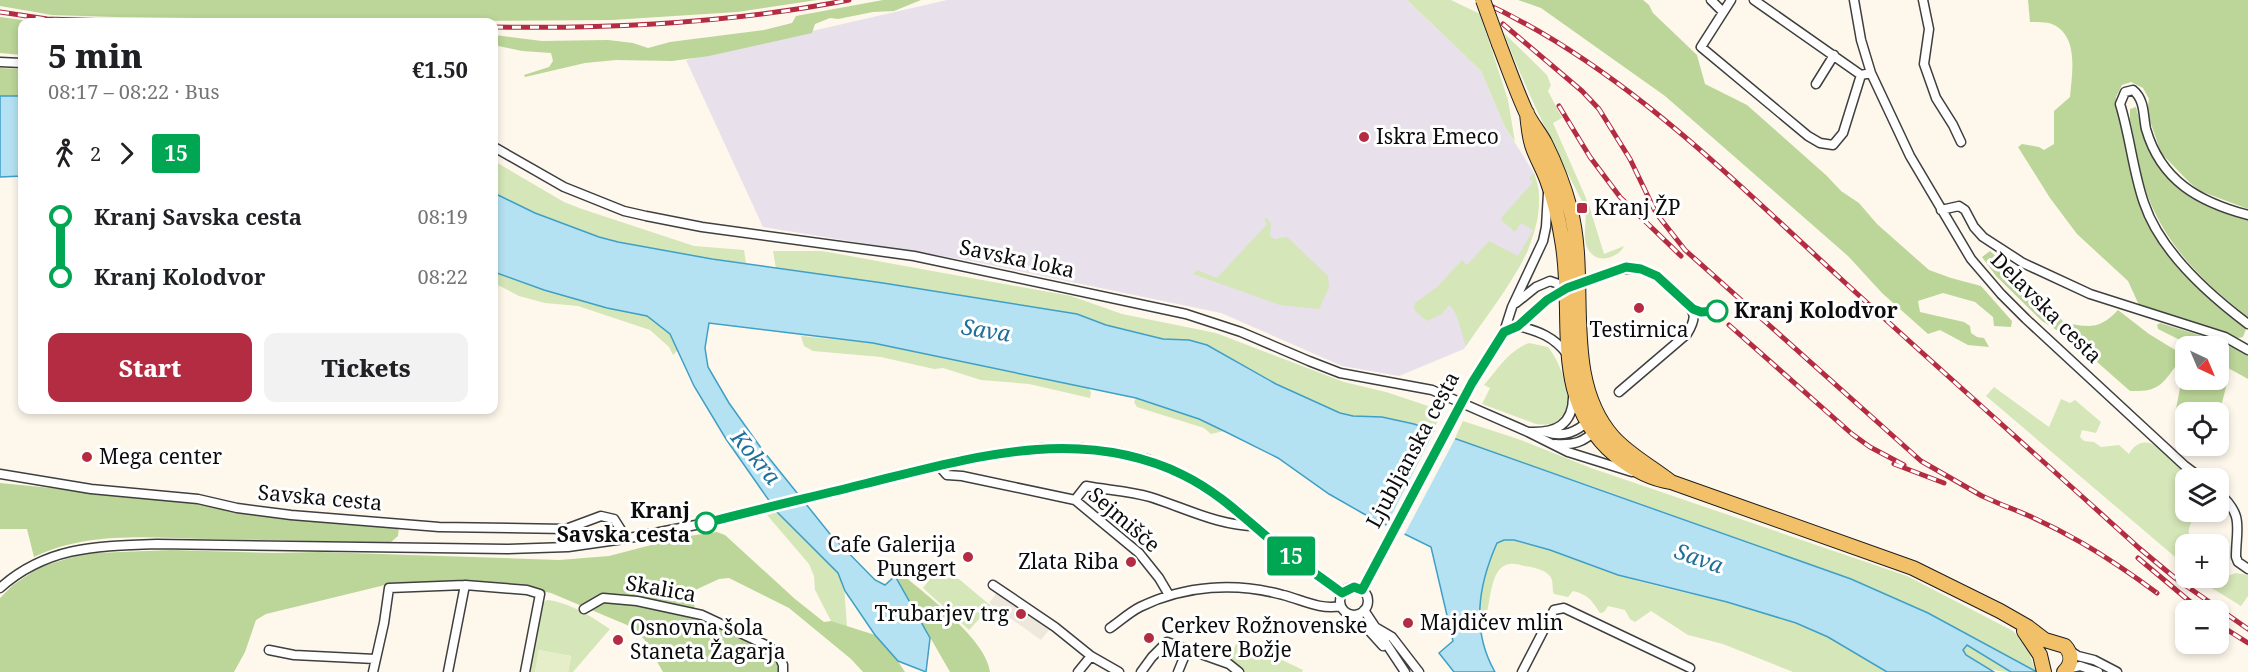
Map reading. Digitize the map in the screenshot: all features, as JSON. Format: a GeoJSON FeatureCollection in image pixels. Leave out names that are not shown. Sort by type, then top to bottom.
{"type":"FeatureCollection","features":[{"type":"Feature","properties":{"kind":"main road","name":"Ljubljanska cesta"},"geometry":{"type":"LineString","coordinates":[[1482,0],[1527,113],[1545,144],[1570,208],[1578,255],[1573,286],[1579,314],[1586,388],[1595,422],[1627,450],[1671,482]]}},
{"type":"Feature","properties":{"kind":"main road","name":"Ljubljanska cesta"},"geometry":{"type":"LineString","coordinates":[[1527,113],[1532,145],[1548,183]]}},
{"type":"Feature","properties":{"kind":"main road"},"geometry":{"type":"LineString","coordinates":[[1548,183],[1573,286],[1567,354],[1573,384],[1578,402],[1595,422],[1605,446],[1641,474],[1654,480],[1671,482],[1913,568],[1964,592],[2054,643],[2062,644],[2067,666]]}},
{"type":"Feature","properties":{"kind":"main road"},"geometry":{"type":"LineString","coordinates":[[2012,619],[2030,638],[2044,667]]}},
{"type":"Feature","properties":{"kind":"main road"},"geometry":{"type":"LineString","coordinates":[[2044,667],[2045,647],[2054,643]]}},
{"type":"Feature","properties":{"kind":"street"},"geometry":{"type":"LineString","coordinates":[[1711,0],[1723,12]]}},
{"type":"Feature","properties":{"kind":"street"},"geometry":{"type":"LineString","coordinates":[[1731,0],[1701,47],[1755,93],[1820,143],[1833,145],[1843,133],[1860,75]]}},
{"type":"Feature","properties":{"kind":"street"},"geometry":{"type":"LineString","coordinates":[[1754,0],[1860,75],[1871,73]]}},
{"type":"Feature","properties":{"kind":"street","name":"Delavska cesta"},"geometry":{"type":"LineString","coordinates":[[1854,0],[1861,40],[1871,73],[1893,123],[1971,259],[2001,294],[2188,468]]}},
{"type":"Feature","properties":{"kind":"street"},"geometry":{"type":"LineString","coordinates":[[1923,0],[1929,29],[1924,64],[1936,98],[1961,142]]}},
{"type":"Feature","properties":{"kind":"street"},"geometry":{"type":"LineString","coordinates":[[1816,84],[1834,55]]}},
{"type":"Feature","properties":{"kind":"street"},"geometry":{"type":"LineString","coordinates":[[0,62],[18,63]]}},
{"type":"Feature","properties":{"kind":"street"},"geometry":{"type":"LineString","coordinates":[[2248,215],[2198,198],[2170,175],[2157,156],[2147,130],[2140,96],[2133,90],[2125,92],[2120,104],[2144,203],[2161,237],[2181,265],[2248,324]]}},
{"type":"Feature","properties":{"kind":"street","name":"Savska loka"},"geometry":{"type":"LineString","coordinates":[[498,149],[564,187],[624,211],[693,226],[914,256],[1186,314],[1241,332],[1340,373],[1417,386],[1441,394],[1568,452],[1641,474]]}},
{"type":"Feature","properties":{"kind":"street","name":"Ljubljanska cesta"},"geometry":{"type":"LineString","coordinates":[[1362,590],[1472,383],[1504,332],[1512,307],[1543,241],[1548,183]]}},
{"type":"Feature","properties":{"kind":"street"},"geometry":{"type":"LineString","coordinates":[[1941,210],[1959,206],[1965,210],[1974,227],[1983,237],[1996,246],[2024,263],[2090,294],[2181,325],[2225,337],[2248,350]]}},
{"type":"Feature","properties":{"kind":"street"},"geometry":{"type":"LineString","coordinates":[[1504,332],[1518,326],[1547,300],[1573,286],[1626,267],[1641,269],[1657,276],[1693,309],[1694,317],[1687,334],[1619,392]]}},
{"type":"Feature","properties":{"kind":"street"},"geometry":{"type":"LineString","coordinates":[[1512,307],[1529,292],[1550,281],[1573,286]]}},
{"type":"Feature","properties":{"kind":"street"},"geometry":{"type":"LineString","coordinates":[[1518,326],[1554,339],[1567,354]]}},
{"type":"Feature","properties":{"kind":"street"},"geometry":{"type":"LineString","coordinates":[[1546,432],[1565,423],[1569,416],[1573,406],[1573,384]]}},
{"type":"Feature","properties":{"kind":"street"},"geometry":{"type":"LineString","coordinates":[[1528,432],[1546,432],[1558,436],[1569,434],[1595,422]]}},
{"type":"Feature","properties":{"kind":"street"},"geometry":{"type":"LineString","coordinates":[[1551,444],[1571,445],[1580,442],[1595,422]]}},
{"type":"Feature","properties":{"kind":"street","name":"Savska cesta"},"geometry":{"type":"LineString","coordinates":[[0,588],[25,568],[40,561],[73,550],[108,545],[507,549],[568,547],[706,523],[992,455],[1042,448],[1081,448],[1147,459],[1185,476],[1236,509],[1283,550],[1342,593]]}},
{"type":"Feature","properties":{"kind":"street","name":"Sejmišče"},"geometry":{"type":"LineString","coordinates":[[939,466],[947,475],[962,476],[1075,500],[1139,553],[1169,595]]}},
{"type":"Feature","properties":{"kind":"street","name":"Savska cesta"},"geometry":{"type":"LineString","coordinates":[[0,474],[91,489],[198,499],[237,508],[291,515],[440,527],[566,529],[601,516],[614,519],[624,539]]}},
{"type":"Feature","properties":{"kind":"street"},"geometry":{"type":"LineString","coordinates":[[1075,500],[1086,486],[1147,496],[1209,519],[1243,526],[1256,526]]}},
{"type":"Feature","properties":{"kind":"street"},"geometry":{"type":"LineString","coordinates":[[2229,502],[2238,517],[2236,557],[2238,562],[2248,569]]}},
{"type":"Feature","properties":{"kind":"street"},"geometry":{"type":"LineString","coordinates":[[448,672],[465,585]]}},
{"type":"Feature","properties":{"kind":"street"},"geometry":{"type":"LineString","coordinates":[[373,672],[389,588],[465,585],[527,590],[540,594],[525,672]]}},
{"type":"Feature","properties":{"kind":"street"},"geometry":{"type":"LineString","coordinates":[[993,585],[1055,627],[1091,656],[1119,672]]}},
{"type":"Feature","properties":{"kind":"street"},"geometry":{"type":"LineString","coordinates":[[1110,628],[1139,608],[1169,595],[1224,586],[1247,587],[1284,595],[1316,606],[1341,606]]}},
{"type":"Feature","properties":{"kind":"street"},"geometry":{"type":"LineString","coordinates":[[1365,610],[1355,615],[1347,614],[1341,606],[1342,593],[1354,587],[1362,590],[1368,602],[1365,610],[1370,628]]}},
{"type":"Feature","properties":{"kind":"street","name":"Skalica"},"geometry":{"type":"LineString","coordinates":[[584,609],[603,598],[637,601],[702,615],[768,646],[778,654],[783,665],[783,672]]}},
{"type":"Feature","properties":{"kind":"street"},"geometry":{"type":"LineString","coordinates":[[1522,672],[1554,610],[1564,608],[1690,668]]}},
{"type":"Feature","properties":{"kind":"street"},"geometry":{"type":"LineString","coordinates":[[1355,615],[1370,628],[1405,672]]}},
{"type":"Feature","properties":{"kind":"street"},"geometry":{"type":"LineString","coordinates":[[1370,628],[1392,637],[1419,672]]}},
{"type":"Feature","properties":{"kind":"street"},"geometry":{"type":"LineString","coordinates":[[1141,672],[1167,642],[1229,664],[1239,672]]}},
{"type":"Feature","properties":{"kind":"street"},"geometry":{"type":"LineString","coordinates":[[269,650],[294,655],[375,659]]}},
{"type":"Feature","properties":{"kind":"street"},"geometry":{"type":"LineString","coordinates":[[1178,672],[1187,650]]}},
{"type":"Feature","properties":{"kind":"street"},"geometry":{"type":"LineString","coordinates":[[1078,672],[1091,656]]}},
{"type":"Feature","properties":{"kind":"street"},"geometry":{"type":"LineString","coordinates":[[2067,666],[2078,656],[2094,660],[2117,672]]}},
{"type":"Feature","properties":{"kind":"street"},"geometry":{"type":"LineString","coordinates":[[2067,666],[2080,666],[2093,670]]}},
{"type":"Feature","properties":{"kind":"shaded area"},"geometry":{"type":"Polygon","coordinates":[[[947,0],[1407,0],[1481,71],[1505,127],[1534,173],[1539,191],[1534,231],[1528,251],[1464,349],[1399,376],[1342,366],[1221,313],[966,260],[763,227],[686,60],[947,0]]]}},
{"type":"Feature","properties":{"kind":"shaded area","name":"Trubarjev trg"},"geometry":{"type":"Polygon","coordinates":[[[1001,587],[1053,625],[1041,640],[989,603],[1001,587]]]}},
{"type":"Feature","properties":{"kind":"green space"},"geometry":{"type":"Polygon","coordinates":[[[0,0],[817,0],[737,12],[612,20],[116,17],[52,15],[0,6],[0,0]]]}},
{"type":"Feature","properties":{"kind":"green space"},"geometry":{"type":"Polygon","coordinates":[[[883,0],[921,0],[894,11],[873,12],[838,19],[830,18],[815,24],[812,33],[709,56],[672,61],[616,60],[585,63],[525,77],[524,75],[549,67],[553,61],[551,53],[522,51],[498,46],[498,35],[542,41],[608,40],[633,43],[648,48],[670,42],[764,30],[792,23],[796,16],[883,0]]]}},
{"type":"Feature","properties":{"kind":"green space"},"geometry":{"type":"Polygon","coordinates":[[[1407,0],[1451,0],[1480,14],[1508,100],[1515,142],[1505,127],[1481,71],[1407,0]]]}},
{"type":"Feature","properties":{"kind":"green space"},"geometry":{"type":"Polygon","coordinates":[[[1518,0],[1643,0],[1653,13],[1697,55],[1705,84],[1747,105],[1841,191],[1859,203],[1877,224],[1929,270],[1981,286],[2012,321],[2011,327],[1994,326],[1993,317],[1975,302],[1943,293],[1918,301],[1920,312],[1964,322],[1970,326],[1971,333],[1984,338],[1989,347],[1968,345],[1940,330],[1928,334],[1882,293],[1848,256],[1665,96],[1541,8],[1518,0]]]}},
{"type":"Feature","properties":{"kind":"green space"},"geometry":{"type":"Polygon","coordinates":[[[2028,0],[2248,0],[2248,209],[2200,191],[2161,153],[2147,112],[2149,99],[2143,88],[2131,82],[2122,85],[2116,97],[2133,180],[2139,200],[2157,238],[2177,267],[2246,329],[2243,337],[2238,338],[2147,310],[2139,305],[2128,281],[2077,234],[2050,198],[2018,147],[2022,144],[2044,150],[2054,144],[2054,111],[2070,97],[2072,55],[2066,35],[2059,28],[2049,23],[2030,22],[2028,0]]]}},
{"type":"Feature","properties":{"kind":"green space"},"geometry":{"type":"Polygon","coordinates":[[[0,17],[18,19],[18,55],[0,53],[0,17]]]}},
{"type":"Feature","properties":{"kind":"green space"},"geometry":{"type":"Polygon","coordinates":[[[1504,33],[1547,75],[1551,85],[1548,91],[1562,118],[1553,123],[1589,205],[1604,254],[1624,246],[1619,253],[1601,258],[1588,250],[1583,203],[1541,120],[1504,33]]]}},
{"type":"Feature","properties":{"kind":"green space"},"geometry":{"type":"Polygon","coordinates":[[[0,68],[18,69],[18,96],[0,96],[0,68]]]}},
{"type":"Feature","properties":{"kind":"green space"},"geometry":{"type":"Polygon","coordinates":[[[2136,107],[2151,151],[2172,183],[2204,205],[2248,220],[2248,317],[2217,292],[2189,264],[2156,215],[2142,179],[2130,120],[2130,109],[2136,107]]]}},
{"type":"Feature","properties":{"kind":"green space"},"geometry":{"type":"Polygon","coordinates":[[[498,163],[564,202],[582,209],[694,246],[744,250],[746,263],[636,247],[586,234],[498,195],[498,163]]]}},
{"type":"Feature","properties":{"kind":"green space"},"geometry":{"type":"Polygon","coordinates":[[[1534,173],[1539,196],[1537,219],[1531,242],[1507,287],[1466,346],[1457,318],[1449,305],[1442,314],[1427,321],[1415,311],[1415,303],[1437,287],[1462,260],[1467,265],[1489,241],[1518,256],[1533,230],[1521,223],[1515,232],[1501,220],[1533,182],[1529,178],[1534,173]]]}},
{"type":"Feature","properties":{"kind":"green space"},"geometry":{"type":"Polygon","coordinates":[[[1266,218],[1271,223],[1270,236],[1274,239],[1287,237],[1328,276],[1329,288],[1319,309],[1280,305],[1193,274],[1197,270],[1217,278],[1267,224],[1264,220],[1266,218]]]}},
{"type":"Feature","properties":{"kind":"green space"},"geometry":{"type":"Polygon","coordinates":[[[773,251],[822,251],[1071,296],[1122,314],[1216,333],[1344,382],[1386,392],[1443,411],[1432,432],[1394,419],[1340,413],[1276,384],[1207,345],[1189,340],[1163,339],[1106,325],[1077,314],[883,283],[776,269],[773,251]]]}},
{"type":"Feature","properties":{"kind":"green space"},"geometry":{"type":"Polygon","coordinates":[[[1990,251],[2051,305],[2064,323],[2094,326],[2105,321],[2118,310],[2149,334],[2175,350],[2175,367],[2157,387],[2130,391],[2071,339],[2042,321],[1996,276],[1982,257],[1990,251]]]}},
{"type":"Feature","properties":{"kind":"green space"},"geometry":{"type":"Polygon","coordinates":[[[498,273],[544,290],[607,308],[647,316],[670,334],[679,349],[673,355],[669,347],[650,330],[578,306],[545,303],[519,296],[498,285],[498,273]]]}},
{"type":"Feature","properties":{"kind":"green space"},"geometry":{"type":"Polygon","coordinates":[[[2160,323],[2203,336],[2175,338],[2158,329],[2157,325],[2160,323]]]}},
{"type":"Feature","properties":{"kind":"green space"},"geometry":{"type":"Polygon","coordinates":[[[801,336],[873,343],[1089,387],[1090,398],[1029,384],[981,380],[943,368],[934,369],[881,357],[813,351],[804,346],[801,336]]]}},
{"type":"Feature","properties":{"kind":"green space"},"geometry":{"type":"Polygon","coordinates":[[[1529,343],[1548,347],[1561,369],[1565,383],[1566,409],[1561,418],[1551,424],[1536,424],[1482,404],[1490,388],[1484,385],[1509,355],[1529,343]]]}},
{"type":"Feature","properties":{"kind":"green space"},"geometry":{"type":"Polygon","coordinates":[[[2229,344],[2248,353],[2248,379],[2229,369],[2229,344]]]}},
{"type":"Feature","properties":{"kind":"green space"},"geometry":{"type":"Polygon","coordinates":[[[1994,387],[2049,427],[2061,399],[2070,403],[2075,400],[2101,422],[2096,433],[2082,430],[2080,437],[2084,441],[2094,442],[2101,447],[2119,445],[2129,454],[2133,448],[2145,443],[2160,449],[2181,468],[2175,468],[2175,522],[2191,522],[2189,534],[2175,534],[2175,557],[1986,396],[1994,387]]]}},
{"type":"Feature","properties":{"kind":"green space"},"geometry":{"type":"Polygon","coordinates":[[[2180,390],[2225,390],[2222,402],[2177,402],[2180,390]]]}},
{"type":"Feature","properties":{"kind":"green space"},"geometry":{"type":"Polygon","coordinates":[[[1136,398],[1199,419],[1224,431],[1211,434],[1204,428],[1137,407],[1134,402],[1136,398]]]}},
{"type":"Feature","properties":{"kind":"green space"},"geometry":{"type":"Polygon","coordinates":[[[1463,421],[1521,440],[1591,468],[1907,576],[2013,631],[2026,645],[2036,672],[1928,613],[1851,579],[1592,486],[1454,440],[1463,421]]]}},
{"type":"Feature","properties":{"kind":"green space"},"geometry":{"type":"Polygon","coordinates":[[[0,483],[399,526],[398,536],[391,542],[145,537],[99,539],[55,548],[34,557],[27,529],[0,529],[0,483]]]}},
{"type":"Feature","properties":{"kind":"green space"},"geometry":{"type":"Polygon","coordinates":[[[777,512],[838,573],[844,585],[847,627],[831,621],[815,590],[814,576],[809,564],[767,515],[777,512]]]}},
{"type":"Feature","properties":{"kind":"green space"},"geometry":{"type":"Polygon","coordinates":[[[717,532],[725,535],[795,599],[824,622],[831,621],[875,635],[893,654],[905,672],[863,672],[851,659],[789,608],[729,578],[719,579],[693,591],[695,614],[770,652],[780,672],[663,672],[644,639],[627,625],[551,593],[484,582],[385,585],[266,614],[256,620],[245,652],[234,672],[0,672],[0,598],[13,585],[40,567],[76,556],[172,550],[320,552],[559,560],[609,556],[682,537],[717,532]]]}},
{"type":"Feature","properties":{"kind":"green space"},"geometry":{"type":"Polygon","coordinates":[[[1504,540],[1532,544],[1640,582],[1777,616],[1822,634],[1887,672],[1793,672],[1723,644],[1688,635],[1651,611],[1635,622],[1630,619],[1625,610],[1608,606],[1604,612],[1600,613],[1590,599],[1583,594],[1573,591],[1568,597],[1554,594],[1552,580],[1544,571],[1515,564],[1503,567],[1497,572],[1485,620],[1482,628],[1479,627],[1479,606],[1489,563],[1497,543],[1504,540]]]}},
{"type":"Feature","properties":{"kind":"green space"},"geometry":{"type":"Polygon","coordinates":[[[2236,573],[2248,575],[2248,596],[2241,606],[2212,588],[2229,588],[2229,576],[2236,573]]]}},
{"type":"Feature","properties":{"kind":"green space"},"geometry":{"type":"Polygon","coordinates":[[[902,574],[967,632],[986,659],[990,672],[950,672],[895,576],[902,574]]]}},
{"type":"Feature","properties":{"kind":"green space"},"geometry":{"type":"Polygon","coordinates":[[[933,575],[959,579],[991,606],[969,630],[923,588],[933,575]]]}},
{"type":"Feature","properties":{"kind":"green space"},"geometry":{"type":"Polygon","coordinates":[[[547,600],[572,607],[610,629],[573,672],[568,672],[571,656],[539,650],[535,672],[528,672],[542,603],[547,600]]]}},
{"type":"Feature","properties":{"kind":"green space"},"geometry":{"type":"Polygon","coordinates":[[[1238,639],[1303,670],[1302,672],[1242,672],[1229,661],[1238,639]]]}},
{"type":"Feature","properties":{"kind":"green space"},"geometry":{"type":"Polygon","coordinates":[[[1967,645],[2011,672],[1998,671],[1978,664],[1963,650],[1967,645]]]}},
{"type":"Feature","properties":{"kind":"green space"},"geometry":{"type":"Polygon","coordinates":[[[539,650],[571,656],[568,672],[535,672],[539,650]]]}},
{"type":"Feature","properties":{"kind":"water"},"geometry":{"type":"Polygon","coordinates":[[[0,96],[18,96],[18,176],[0,177],[0,96]]]}},
{"type":"Feature","properties":{"kind":"water"},"geometry":{"type":"Polygon","coordinates":[[[498,195],[535,213],[618,242],[712,259],[1077,314],[1106,325],[1163,339],[1189,340],[1207,345],[1276,384],[1340,413],[1382,417],[1414,424],[1851,579],[1928,613],[2037,672],[2011,672],[1967,645],[1963,650],[1966,655],[1994,672],[1887,672],[1828,637],[1796,623],[1727,602],[1618,575],[1550,550],[1514,540],[1504,540],[1497,543],[1490,559],[1480,608],[1483,640],[1487,656],[1495,672],[1454,672],[1439,653],[1453,641],[1431,547],[1329,494],[1278,458],[1199,419],[1136,398],[873,343],[709,323],[705,348],[708,367],[729,403],[761,448],[830,534],[875,580],[885,585],[895,576],[930,638],[926,672],[898,661],[875,635],[845,591],[838,573],[777,512],[726,439],[694,386],[670,334],[647,316],[607,308],[544,290],[498,273],[498,195]]]}},
{"type":"Feature","properties":{"kind":"pier"},"geometry":{"type":"Polygon","coordinates":[[[1435,430],[1456,437],[1403,537],[1385,528],[1435,430]]]}},
{"type":"Feature","properties":{"kind":"railway"},"geometry":{"type":"LineString","coordinates":[[498,27],[583,27],[672,23],[761,14],[849,0]]}},
{"type":"Feature","properties":{"kind":"railway"},"geometry":{"type":"LineString","coordinates":[[1478,0],[1578,55],[1670,124],[2139,548],[2175,578],[2248,629]]}},
{"type":"Feature","properties":{"kind":"railway"},"geometry":{"type":"LineString","coordinates":[[0,12],[40,18]]}},
{"type":"Feature","properties":{"kind":"railway"},"geometry":{"type":"LineString","coordinates":[[1503,24],[1582,91],[1599,109],[1630,159],[1656,213],[1685,250],[1921,461],[1982,496],[2007,507]]}},
{"type":"Feature","properties":{"kind":"railway"},"geometry":{"type":"LineString","coordinates":[[1559,106],[1590,157],[1620,197],[1681,256]]}},
{"type":"Feature","properties":{"kind":"railway"},"geometry":{"type":"LineString","coordinates":[[1729,325],[1852,434],[1870,447],[1904,465]]}},
{"type":"Feature","properties":{"kind":"railway"},"geometry":{"type":"LineString","coordinates":[[1894,464],[1944,483]]}},
{"type":"Feature","properties":{"kind":"railway"},"geometry":{"type":"LineString","coordinates":[[2000,504],[2082,543],[2157,593]]}},
{"type":"Feature","properties":{"kind":"railway"},"geometry":{"type":"LineString","coordinates":[[2138,558],[2188,600]]}},
{"type":"Feature","properties":{"kind":"railway"},"geometry":{"type":"LineString","coordinates":[[2229,631],[2248,643]]}},
{"type":"Feature","properties":{"kind":"bus line","name":"15"},"geometry":{"type":"LineString","coordinates":[[706,523],[959,460],[1042,448],[1081,448],[1147,459],[1185,476],[1204,486],[1236,509],[1283,550],[1342,593],[1354,587],[1362,590],[1472,383],[1504,332],[1518,326],[1547,300],[1567,288],[1626,267],[1641,269],[1657,276],[1693,309],[1701,312],[1717,311]]}},
{"type":"Feature","properties":{"kind":"place","name":"Iskra Emeco"},"geometry":{"type":"Point","coordinates":[1364,137]}},
{"type":"Feature","properties":{"kind":"place","name":"Kranj ŽP"},"geometry":{"type":"Point","coordinates":[1582,208]}},
{"type":"Feature","properties":{"kind":"place","name":"Testirnica"},"geometry":{"type":"Point","coordinates":[1639,308]}},
{"type":"Feature","properties":{"kind":"place","name":"Kranj Kolodvor"},"geometry":{"type":"Point","coordinates":[1717,311]}},
{"type":"Feature","properties":{"kind":"place","name":"Mega center"},"geometry":{"type":"Point","coordinates":[87,457]}},
{"type":"Feature","properties":{"kind":"place","name":"Kranj Savska cesta"},"geometry":{"type":"Point","coordinates":[706,523]}},
{"type":"Feature","properties":{"kind":"place","name":"Cafe Galerija Pungert"},"geometry":{"type":"Point","coordinates":[968,557]}},
{"type":"Feature","properties":{"kind":"place","name":"Zlata Riba"},"geometry":{"type":"Point","coordinates":[1131,562]}},
{"type":"Feature","properties":{"kind":"place","name":"Trubarjev trg"},"geometry":{"type":"Point","coordinates":[1021,614]}},
{"type":"Feature","properties":{"kind":"place","name":"Majdičev mlin"},"geometry":{"type":"Point","coordinates":[1408,623]}},
{"type":"Feature","properties":{"kind":"place","name":"Cerkev Rožnovenske Matere Božje"},"geometry":{"type":"Point","coordinates":[1149,638]}},
{"type":"Feature","properties":{"kind":"place","name":"Osnovna šola Staneta Žagarja"},"geometry":{"type":"Point","coordinates":[618,640]}},
{"type":"Feature","properties":{"kind":"water label","name":"Sava"},"geometry":{"type":"Point","coordinates":[986,330]}},
{"type":"Feature","properties":{"kind":"water label","name":"Kokra"},"geometry":{"type":"Point","coordinates":[756,457]}},
{"type":"Feature","properties":{"kind":"water label","name":"Sava"},"geometry":{"type":"Point","coordinates":[1699,558]}}]}
